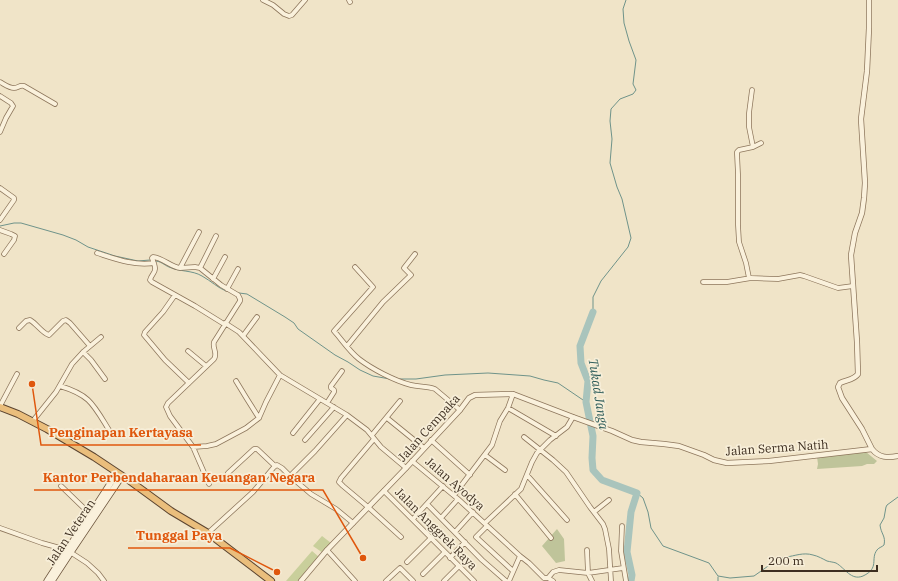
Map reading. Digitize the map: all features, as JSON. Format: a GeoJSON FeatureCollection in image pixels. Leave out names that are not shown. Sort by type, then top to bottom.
{"type":"FeatureCollection","features":[{"type":"Feature","properties":{"kind":"highway"},"geometry":{"type":"LineString","coordinates":[[0,407],[18,414],[78,447],[120,474],[171,511],[208,533],[271,581]]}},
{"type":"Feature","properties":{"kind":"main road","name":"Jalan Veteran"},"geometry":{"type":"LineString","coordinates":[[52,581],[90,514],[120,474]]}},
{"type":"Feature","properties":{"kind":"main road","name":"Jalan Veteran"},"geometry":{"type":"LineString","coordinates":[[47,581],[69,551],[120,474]]}},
{"type":"Feature","properties":{"kind":"street"},"geometry":{"type":"LineString","coordinates":[[264,0],[285,15],[289,16],[292,15],[305,0]]}},
{"type":"Feature","properties":{"kind":"street"},"geometry":{"type":"LineString","coordinates":[[869,0],[867,71],[863,93],[861,119],[864,198],[862,213],[855,233],[851,256],[858,374],[854,378],[840,383],[838,389],[876,454],[889,457],[898,456]]}},
{"type":"Feature","properties":{"kind":"street"},"geometry":{"type":"LineString","coordinates":[[0,82],[12,88],[24,86],[55,104]]}},
{"type":"Feature","properties":{"kind":"street"},"geometry":{"type":"LineString","coordinates":[[752,90],[749,127],[753,147]]}},
{"type":"Feature","properties":{"kind":"street"},"geometry":{"type":"LineString","coordinates":[[0,96],[11,102],[13,106],[0,132]]}},
{"type":"Feature","properties":{"kind":"street"},"geometry":{"type":"LineString","coordinates":[[749,278],[739,242],[737,152],[761,143]]}},
{"type":"Feature","properties":{"kind":"street"},"geometry":{"type":"LineString","coordinates":[[0,188],[14,198],[0,220]]}},
{"type":"Feature","properties":{"kind":"street"},"geometry":{"type":"LineString","coordinates":[[0,230],[15,236],[14,240],[4,254]]}},
{"type":"Feature","properties":{"kind":"street"},"geometry":{"type":"LineString","coordinates":[[180,268],[199,232]]}},
{"type":"Feature","properties":{"kind":"street"},"geometry":{"type":"LineString","coordinates":[[200,268],[216,236]]}},
{"type":"Feature","properties":{"kind":"street"},"geometry":{"type":"LineString","coordinates":[[97,253],[139,264],[153,261],[154,257],[158,257],[175,267],[200,268],[227,289],[238,295],[240,300],[239,304],[214,342],[213,345],[215,356],[168,403],[166,407],[170,416],[193,447],[209,484]]}},
{"type":"Feature","properties":{"kind":"street"},"geometry":{"type":"LineString","coordinates":[[347,346],[383,302],[411,275],[404,268],[415,254]]}},
{"type":"Feature","properties":{"kind":"street"},"geometry":{"type":"LineString","coordinates":[[213,279],[225,257]]}},
{"type":"Feature","properties":{"kind":"street"},"geometry":{"type":"LineString","coordinates":[[153,261],[155,270],[151,276],[151,281],[237,330],[280,375],[347,415],[367,430],[381,447],[406,468]]}},
{"type":"Feature","properties":{"kind":"street"},"geometry":{"type":"LineString","coordinates":[[355,267],[373,287],[334,331],[359,358],[373,368],[412,386],[432,387],[460,410]]}},
{"type":"Feature","properties":{"kind":"street"},"geometry":{"type":"LineString","coordinates":[[227,289],[238,269]]}},
{"type":"Feature","properties":{"kind":"street"},"geometry":{"type":"LineString","coordinates":[[703,282],[727,282],[749,278],[778,279],[804,276],[838,288],[853,286]]}},
{"type":"Feature","properties":{"kind":"street"},"geometry":{"type":"LineString","coordinates":[[175,295],[144,335],[160,355],[189,383]]}},
{"type":"Feature","properties":{"kind":"street"},"geometry":{"type":"LineString","coordinates":[[243,336],[257,317]]}},
{"type":"Feature","properties":{"kind":"street"},"geometry":{"type":"LineString","coordinates":[[19,328],[26,321],[30,320],[44,333],[49,335],[63,321],[66,320],[83,336],[90,346]]}},
{"type":"Feature","properties":{"kind":"street"},"geometry":{"type":"LineString","coordinates":[[32,422],[60,386],[72,364],[83,352],[101,337]]}},
{"type":"Feature","properties":{"kind":"street"},"geometry":{"type":"LineString","coordinates":[[188,351],[206,366]]}},
{"type":"Feature","properties":{"kind":"street"},"geometry":{"type":"LineString","coordinates":[[83,352],[105,379]]}},
{"type":"Feature","properties":{"kind":"street"},"geometry":{"type":"LineString","coordinates":[[327,403],[334,392],[331,386],[342,372]]}},
{"type":"Feature","properties":{"kind":"street"},"geometry":{"type":"LineString","coordinates":[[0,407],[17,374]]}},
{"type":"Feature","properties":{"kind":"street"},"geometry":{"type":"LineString","coordinates":[[193,447],[216,444],[246,428],[259,418],[280,375]]}},
{"type":"Feature","properties":{"kind":"street"},"geometry":{"type":"LineString","coordinates":[[236,381],[259,418]]}},
{"type":"Feature","properties":{"kind":"street"},"geometry":{"type":"LineString","coordinates":[[60,386],[79,393],[88,399],[94,405],[109,430]]}},
{"type":"Feature","properties":{"kind":"street"},"geometry":{"type":"LineString","coordinates":[[454,495],[492,445],[500,421],[508,408],[513,394]]}},
{"type":"Feature","properties":{"kind":"street","name":"Jalan Cempaka"},"geometry":{"type":"LineString","coordinates":[[301,581],[327,550],[406,468],[460,410],[469,398],[475,395],[513,394],[612,431]]}},
{"type":"Feature","properties":{"kind":"street"},"geometry":{"type":"LineString","coordinates":[[293,433],[320,399]]}},
{"type":"Feature","properties":{"kind":"street"},"geometry":{"type":"LineString","coordinates":[[400,401],[340,480],[340,484],[368,507],[401,538]]}},
{"type":"Feature","properties":{"kind":"street"},"geometry":{"type":"LineString","coordinates":[[306,440],[334,407]]}},
{"type":"Feature","properties":{"kind":"street"},"geometry":{"type":"LineString","coordinates":[[508,408],[556,436]]}},
{"type":"Feature","properties":{"kind":"street"},"geometry":{"type":"LineString","coordinates":[[290,476],[347,415]]}},
{"type":"Feature","properties":{"kind":"street","name":"Jalan Ayodya"},"geometry":{"type":"LineString","coordinates":[[486,525],[521,489],[532,462],[540,450],[568,427],[573,417]]}},
{"type":"Feature","properties":{"kind":"street"},"geometry":{"type":"LineString","coordinates":[[386,418],[424,448]]}},
{"type":"Feature","properties":{"kind":"street","name":"Jalan Serma Natih"},"geometry":{"type":"LineString","coordinates":[[612,431],[632,440],[679,446],[714,460],[727,463],[769,461],[872,449]]}},
{"type":"Feature","properties":{"kind":"street"},"geometry":{"type":"LineString","coordinates":[[524,437],[566,472],[603,524],[609,549],[611,581]]}},
{"type":"Feature","properties":{"kind":"street"},"geometry":{"type":"LineString","coordinates":[[431,440],[470,475]]}},
{"type":"Feature","properties":{"kind":"street"},"geometry":{"type":"LineString","coordinates":[[228,473],[254,449],[257,449],[275,466],[279,466],[311,494],[353,523]]}},
{"type":"Feature","properties":{"kind":"street"},"geometry":{"type":"LineString","coordinates":[[485,455],[505,470]]}},
{"type":"Feature","properties":{"kind":"street","name":"Jalan Ayodya"},"geometry":{"type":"LineString","coordinates":[[412,461],[454,495],[544,578],[548,578],[553,581]]}},
{"type":"Feature","properties":{"kind":"street"},"geometry":{"type":"LineString","coordinates":[[208,533],[253,492],[275,466]]}},
{"type":"Feature","properties":{"kind":"street"},"geometry":{"type":"LineString","coordinates":[[527,475],[567,520]]}},
{"type":"Feature","properties":{"kind":"street"},"geometry":{"type":"LineString","coordinates":[[61,486],[90,514]]}},
{"type":"Feature","properties":{"kind":"street"},"geometry":{"type":"LineString","coordinates":[[413,519],[443,486]]}},
{"type":"Feature","properties":{"kind":"street","name":"Jalan Anggrek Raya"},"geometry":{"type":"LineString","coordinates":[[384,490],[472,580]]}},
{"type":"Feature","properties":{"kind":"street"},"geometry":{"type":"LineString","coordinates":[[515,494],[551,538]]}},
{"type":"Feature","properties":{"kind":"street"},"geometry":{"type":"LineString","coordinates":[[441,518],[458,499]]}},
{"type":"Feature","properties":{"kind":"street"},"geometry":{"type":"LineString","coordinates":[[594,512],[609,500]]}},
{"type":"Feature","properties":{"kind":"street"},"geometry":{"type":"LineString","coordinates":[[427,504],[482,560],[508,581],[520,556]]}},
{"type":"Feature","properties":{"kind":"street"},"geometry":{"type":"LineString","coordinates":[[455,532],[472,512]]}},
{"type":"Feature","properties":{"kind":"street"},"geometry":{"type":"LineString","coordinates":[[486,525],[476,537],[513,571]]}},
{"type":"Feature","properties":{"kind":"street"},"geometry":{"type":"LineString","coordinates":[[622,526],[621,551],[626,581]]}},
{"type":"Feature","properties":{"kind":"street"},"geometry":{"type":"LineString","coordinates":[[0,528],[69,551],[87,563],[104,581]]}},
{"type":"Feature","properties":{"kind":"street"},"geometry":{"type":"LineString","coordinates":[[407,562],[431,538]]}},
{"type":"Feature","properties":{"kind":"street"},"geometry":{"type":"LineString","coordinates":[[450,558],[465,542]]}},
{"type":"Feature","properties":{"kind":"street"},"geometry":{"type":"LineString","coordinates":[[327,550],[355,581]]}},
{"type":"Feature","properties":{"kind":"street"},"geometry":{"type":"LineString","coordinates":[[587,550],[588,573],[592,581]]}},
{"type":"Feature","properties":{"kind":"street"},"geometry":{"type":"LineString","coordinates":[[423,574],[445,552]]}},
{"type":"Feature","properties":{"kind":"street"},"geometry":{"type":"LineString","coordinates":[[444,581],[459,566]]}},
{"type":"Feature","properties":{"kind":"street"},"geometry":{"type":"LineString","coordinates":[[389,580],[400,568],[413,581]]}},
{"type":"Feature","properties":{"kind":"street"},"geometry":{"type":"LineString","coordinates":[[548,578],[553,572],[559,570],[588,573],[624,568]]}},
{"type":"Feature","properties":{"kind":"green space"},"geometry":{"type":"Polygon","coordinates":[[[866,452],[877,461],[874,464],[817,469],[817,457],[866,452]]]}},
{"type":"Feature","properties":{"kind":"green space"},"geometry":{"type":"Polygon","coordinates":[[[557,529],[564,539],[565,561],[556,563],[542,546],[557,529]]]}},
{"type":"Feature","properties":{"kind":"green space"},"geometry":{"type":"Polygon","coordinates":[[[322,536],[331,543],[323,553],[313,546],[322,536]]]}},
{"type":"Feature","properties":{"kind":"green space"},"geometry":{"type":"Polygon","coordinates":[[[312,551],[319,557],[298,581],[286,581],[312,551]]]}},
{"type":"Feature","properties":{"kind":"waterway","name":"Tukad Janga"},"geometry":{"type":"LineString","coordinates":[[593,312],[593,297],[601,281],[628,247],[631,238],[622,199],[610,163],[612,139],[610,121],[611,109],[620,99],[633,94],[636,90],[633,84],[636,60],[624,23],[623,9],[626,0]]}},
{"type":"Feature","properties":{"kind":"waterway"},"geometry":{"type":"LineString","coordinates":[[0,226],[21,223],[63,235],[88,247],[115,256],[138,261],[150,260]]}},
{"type":"Feature","properties":{"kind":"waterway"},"geometry":{"type":"LineString","coordinates":[[155,261],[161,262],[173,269],[198,274],[226,291]]}},
{"type":"Feature","properties":{"kind":"waterway"},"geometry":{"type":"LineString","coordinates":[[239,293],[247,294],[285,317],[294,323],[298,329],[335,355],[360,370],[373,376],[390,379]]}},
{"type":"Feature","properties":{"kind":"waterway","name":"Tukad Janga"},"geometry":{"type":"LineString","coordinates":[[593,312],[580,346],[581,363],[588,381],[586,402],[593,436],[593,470],[602,480],[637,493],[631,512],[627,552],[632,575],[631,581]]}},
{"type":"Feature","properties":{"kind":"waterway"},"geometry":{"type":"LineString","coordinates":[[400,379],[488,373],[530,376],[558,383],[586,402]]}},
{"type":"Feature","properties":{"kind":"waterway"},"geometry":{"type":"LineString","coordinates":[[637,493],[643,498],[648,512],[651,528],[663,546],[709,563],[718,576],[730,578],[754,576],[771,564],[775,559],[799,554],[815,555],[827,561],[836,563],[855,577],[863,576],[871,570],[873,567],[875,553],[884,545],[880,525],[884,518],[886,507],[898,497]]}},
{"type":"Feature","properties":{"kind":"place","name":"Penginapan Kertayasa"},"geometry":{"type":"Point","coordinates":[32,384]}},
{"type":"Feature","properties":{"kind":"place","name":"Kantor Perbendaharaan Keuangan Negara"},"geometry":{"type":"Point","coordinates":[363,558]}},
{"type":"Feature","properties":{"kind":"place","name":"Tunggal Paya"},"geometry":{"type":"Point","coordinates":[277,572]}}]}
